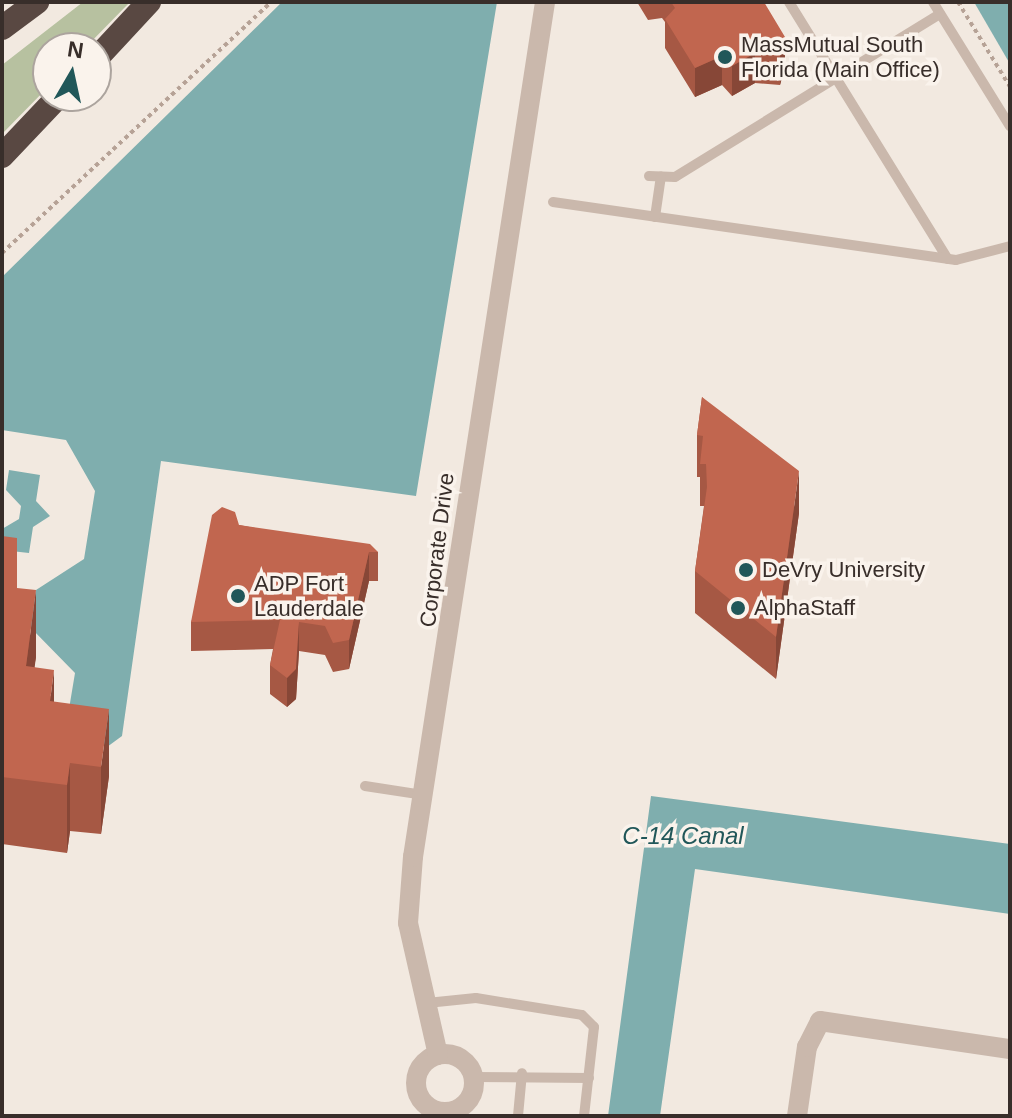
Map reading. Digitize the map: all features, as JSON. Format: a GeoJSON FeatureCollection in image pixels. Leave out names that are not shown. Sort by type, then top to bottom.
{"type":"FeatureCollection","features":[{"type":"Feature","properties":{"kind":"highway"},"geometry":{"type":"LineString","coordinates":[[2,28],[37,2]]}},
{"type":"Feature","properties":{"kind":"highway"},"geometry":{"type":"LineString","coordinates":[[112,42],[149,2]]}},
{"type":"Feature","properties":{"kind":"highway"},"geometry":{"type":"LineString","coordinates":[[2,156],[44,112]]}},
{"type":"Feature","properties":{"kind":"street","name":"Corporate Drive"},"geometry":{"type":"LineString","coordinates":[[438,1055],[408,923],[424,795],[545,2]]}},
{"type":"Feature","properties":{"kind":"street"},"geometry":{"type":"LineString","coordinates":[[797,1116],[807,1047],[820,1021],[1010,1049]]}},
{"type":"Feature","properties":{"kind":"street"},"geometry":{"type":"LineString","coordinates":[[438,1055],[465,1061],[474,1077],[469,1109],[443,1114],[426,1106],[416,1081],[423,1064],[438,1055]]}},
{"type":"Feature","properties":{"kind":"lane"},"geometry":{"type":"LineString","coordinates":[[789,2],[948,259]]}},
{"type":"Feature","properties":{"kind":"lane"},"geometry":{"type":"LineString","coordinates":[[933,2],[1010,126]]}},
{"type":"Feature","properties":{"kind":"lane"},"geometry":{"type":"LineString","coordinates":[[649,176],[675,177],[837,81],[940,14]]}},
{"type":"Feature","properties":{"kind":"lane"},"geometry":{"type":"LineString","coordinates":[[655,217],[661,176]]}},
{"type":"Feature","properties":{"kind":"lane"},"geometry":{"type":"LineString","coordinates":[[553,202],[948,259],[1010,246]]}},
{"type":"Feature","properties":{"kind":"lane"},"geometry":{"type":"LineString","coordinates":[[365,786],[424,795]]}},
{"type":"Feature","properties":{"kind":"lane"},"geometry":{"type":"LineString","coordinates":[[427,1003],[476,998],[582,1015],[594,1027],[584,1116]]}},
{"type":"Feature","properties":{"kind":"lane"},"geometry":{"type":"LineString","coordinates":[[474,1077],[522,1073],[589,1078]]}},
{"type":"Feature","properties":{"kind":"lane"},"geometry":{"type":"LineString","coordinates":[[518,1116],[522,1073]]}},
{"type":"Feature","properties":{"kind":"path"},"geometry":{"type":"LineString","coordinates":[[2,253],[271,2]]}},
{"type":"Feature","properties":{"kind":"path"},"geometry":{"type":"LineString","coordinates":[[958,2],[1010,87]]}},
{"type":"Feature","properties":{"kind":"green space"},"geometry":{"type":"Polygon","coordinates":[[[83,2],[130,2],[101,32],[44,32],[83,2]]]}},
{"type":"Feature","properties":{"kind":"green space"},"geometry":{"type":"Polygon","coordinates":[[[32,42],[32,103],[2,134],[2,65],[32,42]]]}},
{"type":"Feature","properties":{"kind":"water"},"geometry":{"type":"Polygon","coordinates":[[[282,2],[497,2],[416,496],[161,461],[122,736],[107,747],[66,727],[75,673],[30,627],[36,590],[84,559],[95,491],[66,440],[2,430],[2,277],[282,2]]]}},
{"type":"Feature","properties":{"kind":"water"},"geometry":{"type":"Polygon","coordinates":[[[974,2],[1010,2],[1010,64],[974,2]]]}},
{"type":"Feature","properties":{"kind":"water"},"geometry":{"type":"Polygon","coordinates":[[[9,470],[40,475],[36,501],[50,516],[33,527],[29,553],[2,550],[2,529],[19,519],[21,506],[6,490],[9,470]]]}},
{"type":"Feature","properties":{"kind":"water","name":"C-14 Canal"},"geometry":{"type":"Polygon","coordinates":[[[651,796],[1010,844],[1010,914],[695,869],[660,1116],[608,1116],[651,796]]]}},
{"type":"Feature","properties":{"kind":"building"},"geometry":{"type":"Polygon","coordinates":[[[671,2],[764,2],[785,37],[780,56],[755,53],[732,66],[722,56],[695,68],[665,19],[675,8],[671,2]]]}},
{"type":"Feature","properties":{"kind":"building","name":"DeVry University"},"geometry":{"type":"Polygon","coordinates":[[[702,397],[799,471],[776,637],[695,571],[707,487],[706,464],[700,464],[703,436],[697,435],[702,397]]]}},
{"type":"Feature","properties":{"kind":"building"},"geometry":{"type":"Polygon","coordinates":[[[222,507],[235,512],[239,525],[370,544],[378,552],[369,552],[349,640],[333,643],[325,626],[299,622],[296,669],[287,678],[270,665],[280,620],[191,622],[212,515],[222,507]]]}},
{"type":"Feature","properties":{"kind":"building"},"geometry":{"type":"Polygon","coordinates":[[[2,536],[17,538],[17,588],[36,590],[26,666],[54,670],[50,701],[109,709],[101,767],[70,763],[67,785],[2,777],[2,536]]]}},
{"type":"Feature","properties":{"kind":"place","name":"MassMutual South Florida (Main Office)"},"geometry":{"type":"Point","coordinates":[725,57]}},
{"type":"Feature","properties":{"kind":"place","name":"DeVry University"},"geometry":{"type":"Point","coordinates":[746,570]}},
{"type":"Feature","properties":{"kind":"place","name":"ADP Fort Lauderdale"},"geometry":{"type":"Point","coordinates":[238,596]}},
{"type":"Feature","properties":{"kind":"place","name":"AlphaStaff"},"geometry":{"type":"Point","coordinates":[738,608]}}]}
